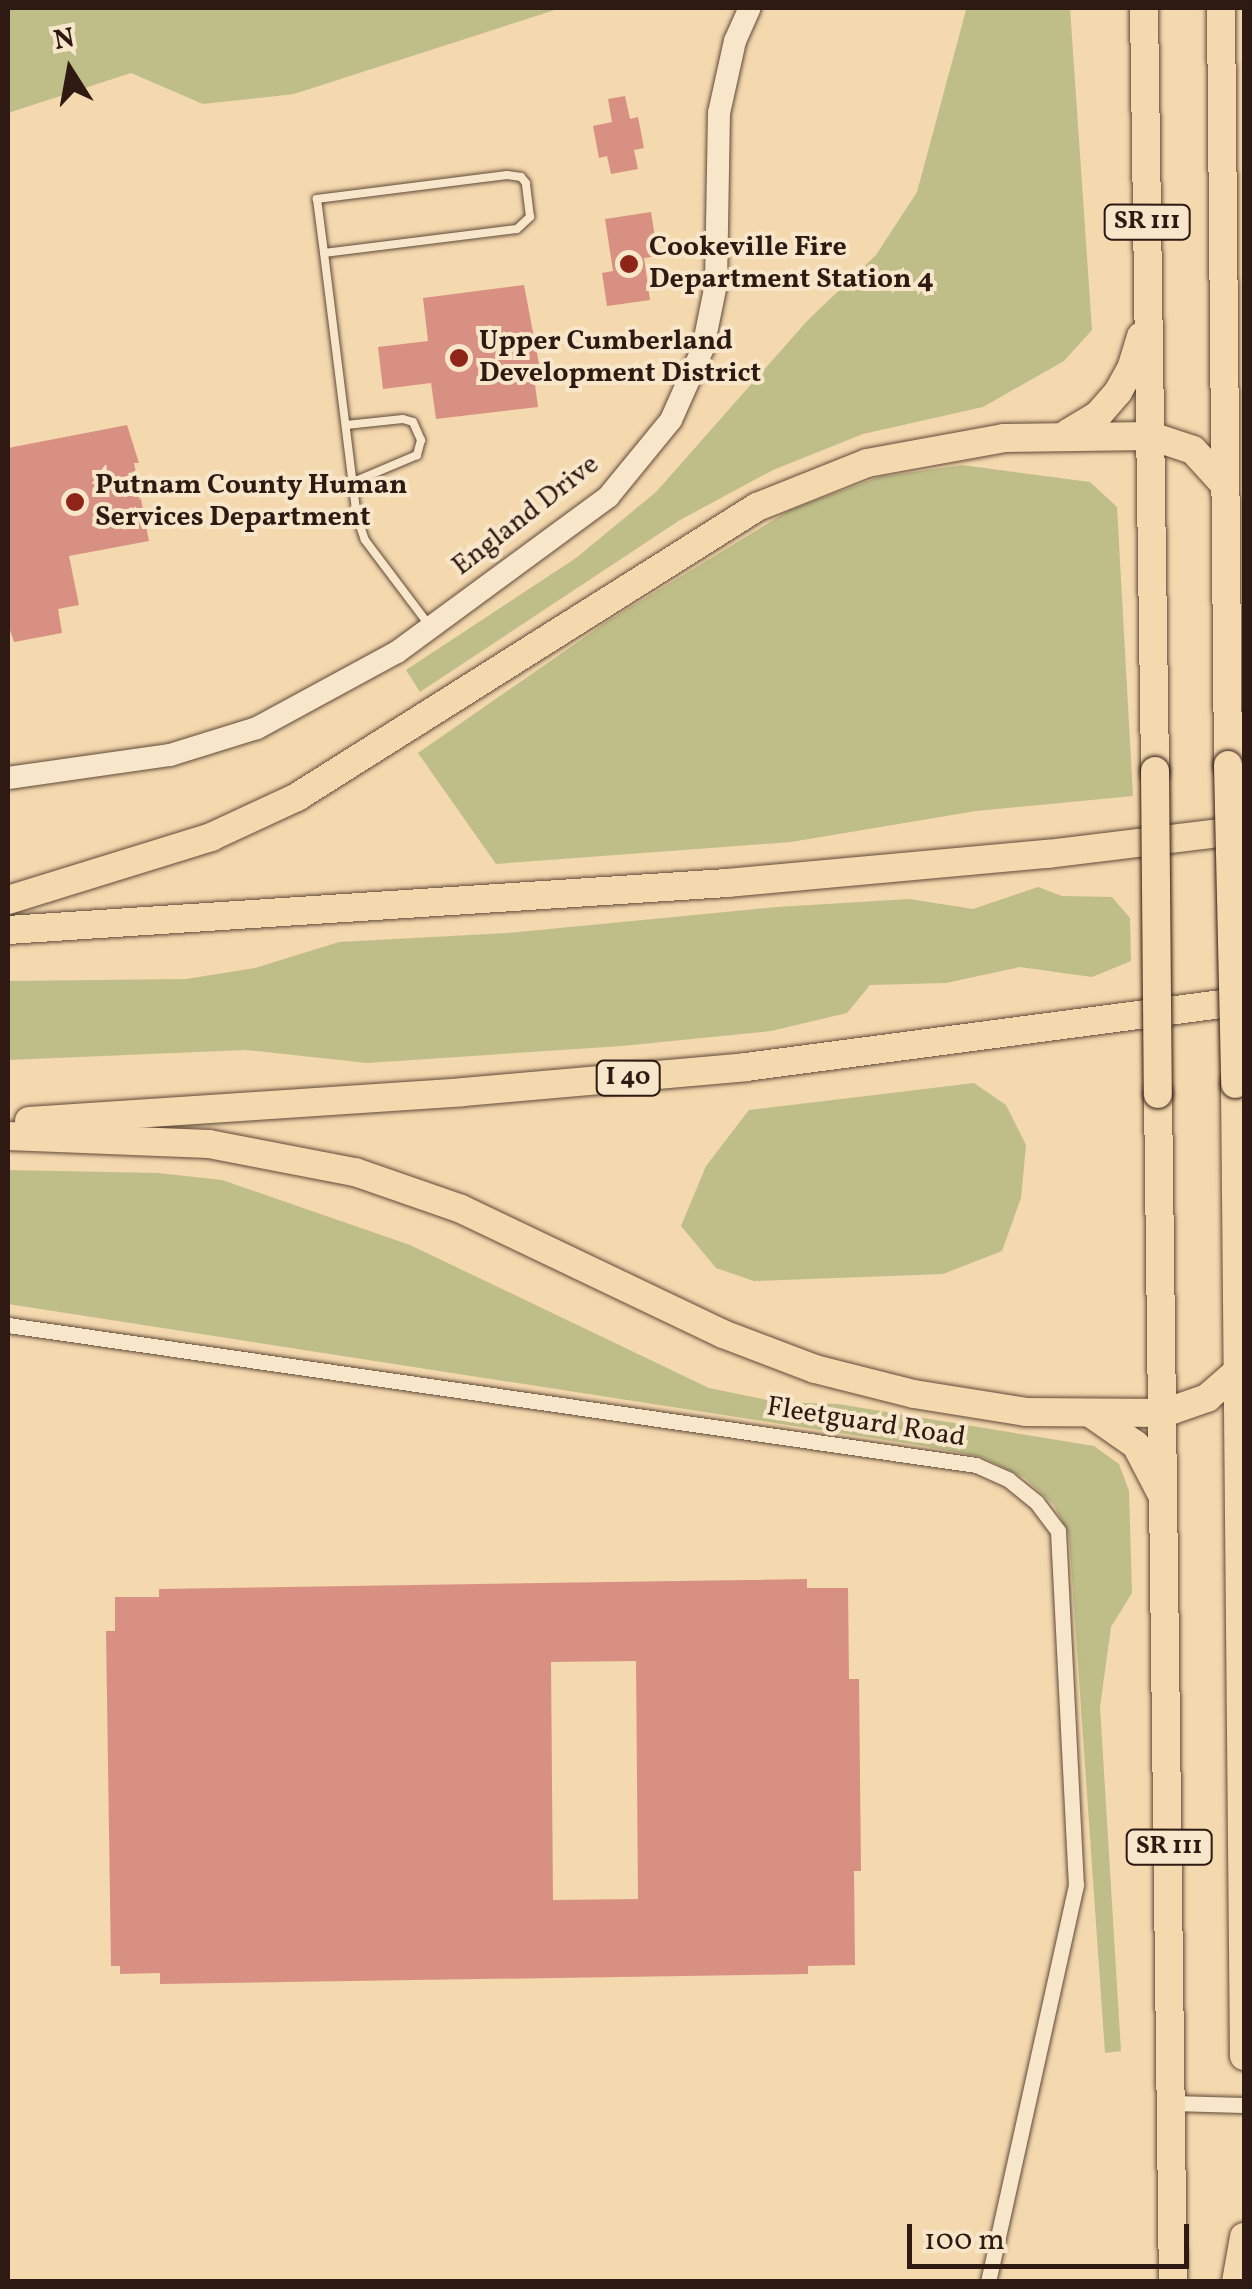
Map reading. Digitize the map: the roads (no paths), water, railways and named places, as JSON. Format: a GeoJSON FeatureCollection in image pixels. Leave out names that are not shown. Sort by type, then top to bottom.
{"type":"FeatureCollection","features":[{"type":"Feature","properties":{"kind":"highway","name":"SR 111"},"geometry":{"type":"LineString","coordinates":[[1144,8],[1174,2282]]}},
{"type":"Feature","properties":{"kind":"highway","name":"SR 111"},"geometry":{"type":"LineString","coordinates":[[1221,8],[1223,330],[1235,436],[1225,485],[1242,1410],[1244,2056]]}},
{"type":"Feature","properties":{"kind":"highway"},"geometry":{"type":"LineString","coordinates":[[1066,434],[1098,415],[1118,392],[1131,369],[1148,310]]}},
{"type":"Feature","properties":{"kind":"highway"},"geometry":{"type":"LineString","coordinates":[[1223,330],[1244,398]]}},
{"type":"Feature","properties":{"kind":"highway"},"geometry":{"type":"LineString","coordinates":[[8,900],[211,837],[296,797],[757,507],[866,463],[1004,438],[1066,434],[1151,436],[1203,456],[1225,485]]}},
{"type":"Feature","properties":{"kind":"highway"},"geometry":{"type":"LineString","coordinates":[[1151,511],[1163,476],[1188,448],[1235,436]]}},
{"type":"Feature","properties":{"kind":"highway"},"geometry":{"type":"LineString","coordinates":[[8,930],[727,883],[1048,854],[1244,830]]}},
{"type":"Feature","properties":{"kind":"highway","name":"I 40"},"geometry":{"type":"LineString","coordinates":[[8,1123],[464,1092],[746,1067],[1244,1001]]}},
{"type":"Feature","properties":{"kind":"highway"},"geometry":{"type":"LineString","coordinates":[[8,1136],[210,1144],[355,1172],[462,1209],[723,1334],[816,1370],[914,1394],[1026,1412],[1164,1413],[1203,1400],[1239,1370]]}},
{"type":"Feature","properties":{"kind":"highway"},"geometry":{"type":"LineString","coordinates":[[1162,1340],[1176,1376],[1203,1400],[1242,1410]]}},
{"type":"Feature","properties":{"kind":"highway"},"geometry":{"type":"LineString","coordinates":[[1092,1414],[1136,1444],[1165,1500]]}},
{"type":"Feature","properties":{"kind":"highway"},"geometry":{"type":"LineString","coordinates":[[1236,2282],[1244,2237]]}},
{"type":"Feature","properties":{"kind":"street","name":"England Drive"},"geometry":{"type":"LineString","coordinates":[[8,778],[79,772],[170,755],[257,728],[397,652],[608,497],[671,420],[703,348],[716,284],[719,114],[734,41],[750,8]]}},
{"type":"Feature","properties":{"kind":"street","name":"Fleetguard Road"},"geometry":{"type":"LineString","coordinates":[[8,1325],[976,1465],[1008,1480],[1037,1503],[1058,1532],[1076,1885],[988,2282]]}},
{"type":"Feature","properties":{"kind":"street"},"geometry":{"type":"LineString","coordinates":[[1172,2103],[1244,2105]]}},
{"type":"Feature","properties":{"kind":"lane"},"geometry":{"type":"LineString","coordinates":[[324,253],[517,229],[530,218],[526,184],[507,176],[317,199],[353,482],[365,540],[431,628]]}},
{"type":"Feature","properties":{"kind":"lane"},"geometry":{"type":"LineString","coordinates":[[346,425],[403,419],[413,422],[420,440],[418,455],[353,482]]}},
{"type":"Feature","properties":{"kind":"place","name":"Cookeville Fire Department Station 4"},"geometry":{"type":"Point","coordinates":[629,264]}},
{"type":"Feature","properties":{"kind":"place","name":"Upper Cumberland Development District"},"geometry":{"type":"Point","coordinates":[459,358]}},
{"type":"Feature","properties":{"kind":"place","name":"Putnam County Human Services Department"},"geometry":{"type":"Point","coordinates":[75,502]}}]}
